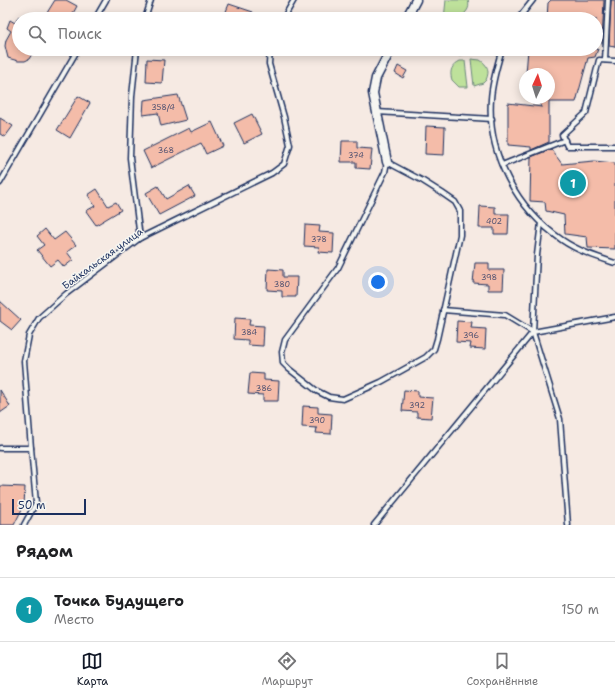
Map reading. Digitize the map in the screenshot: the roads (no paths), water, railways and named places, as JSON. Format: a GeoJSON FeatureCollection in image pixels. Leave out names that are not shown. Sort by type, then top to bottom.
{"type":"FeatureCollection","features":[{"type":"Feature","properties":{"kind":"street"},"geometry":{"type":"LineString","coordinates":[[410,12],[416,0]]}},
{"type":"Feature","properties":{"kind":"street"},"geometry":{"type":"LineString","coordinates":[[387,56],[376,78],[374,92],[387,162]]}},
{"type":"Feature","properties":{"kind":"lane"},"geometry":{"type":"LineString","coordinates":[[99,12],[106,0]]}},
{"type":"Feature","properties":{"kind":"lane"},"geometry":{"type":"LineString","coordinates":[[147,12],[151,0]]}},
{"type":"Feature","properties":{"kind":"lane"},"geometry":{"type":"LineString","coordinates":[[287,12],[294,0]]}},
{"type":"Feature","properties":{"kind":"lane"},"geometry":{"type":"LineString","coordinates":[[524,12],[533,0]]}},
{"type":"Feature","properties":{"kind":"lane"},"geometry":{"type":"LineString","coordinates":[[605,60],[608,0]]}},
{"type":"Feature","properties":{"kind":"lane"},"geometry":{"type":"LineString","coordinates":[[0,183],[74,56]]}},
{"type":"Feature","properties":{"kind":"lane"},"geometry":{"type":"LineString","coordinates":[[136,56],[132,96],[130,158],[140,238]]}},
{"type":"Feature","properties":{"kind":"lane","name":"Байкальская улица"},"geometry":{"type":"LineString","coordinates":[[24,525],[36,503],[24,361],[29,335],[39,318],[66,294],[140,238],[272,173],[284,164],[290,145],[284,117],[269,64],[270,56]]}},
{"type":"Feature","properties":{"kind":"lane"},"geometry":{"type":"LineString","coordinates":[[500,56],[494,73],[491,100],[492,128],[498,154],[508,180],[522,203],[541,223],[563,241],[588,254],[615,263]]}},
{"type":"Feature","properties":{"kind":"lane"},"geometry":{"type":"LineString","coordinates":[[615,60],[599,60],[586,113],[562,135],[567,146],[615,146]]}},
{"type":"Feature","properties":{"kind":"lane"},"geometry":{"type":"LineString","coordinates":[[377,112],[492,119]]}},
{"type":"Feature","properties":{"kind":"lane"},"geometry":{"type":"LineString","coordinates":[[502,165],[564,140]]}},
{"type":"Feature","properties":{"kind":"lane"},"geometry":{"type":"LineString","coordinates":[[387,162],[442,193],[455,202],[460,211],[460,235],[434,348],[426,357],[381,382],[344,399],[328,398],[288,368],[284,363],[282,352],[285,340],[338,268],[385,172],[387,162]]}},
{"type":"Feature","properties":{"kind":"lane"},"geometry":{"type":"LineString","coordinates":[[541,223],[537,256],[533,332],[560,419],[568,525]]}},
{"type":"Feature","properties":{"kind":"lane"},"geometry":{"type":"LineString","coordinates":[[443,310],[505,315],[533,332]]}},
{"type":"Feature","properties":{"kind":"lane"},"geometry":{"type":"LineString","coordinates":[[374,525],[533,332],[615,317]]}},
{"type":"Feature","properties":{"kind":"lane"},"geometry":{"type":"LineString","coordinates":[[0,448],[31,448]]}},
{"type":"Feature","properties":{"kind":"place","name":"Точка Будущего"},"geometry":{"type":"Point","coordinates":[573,183]}}]}
